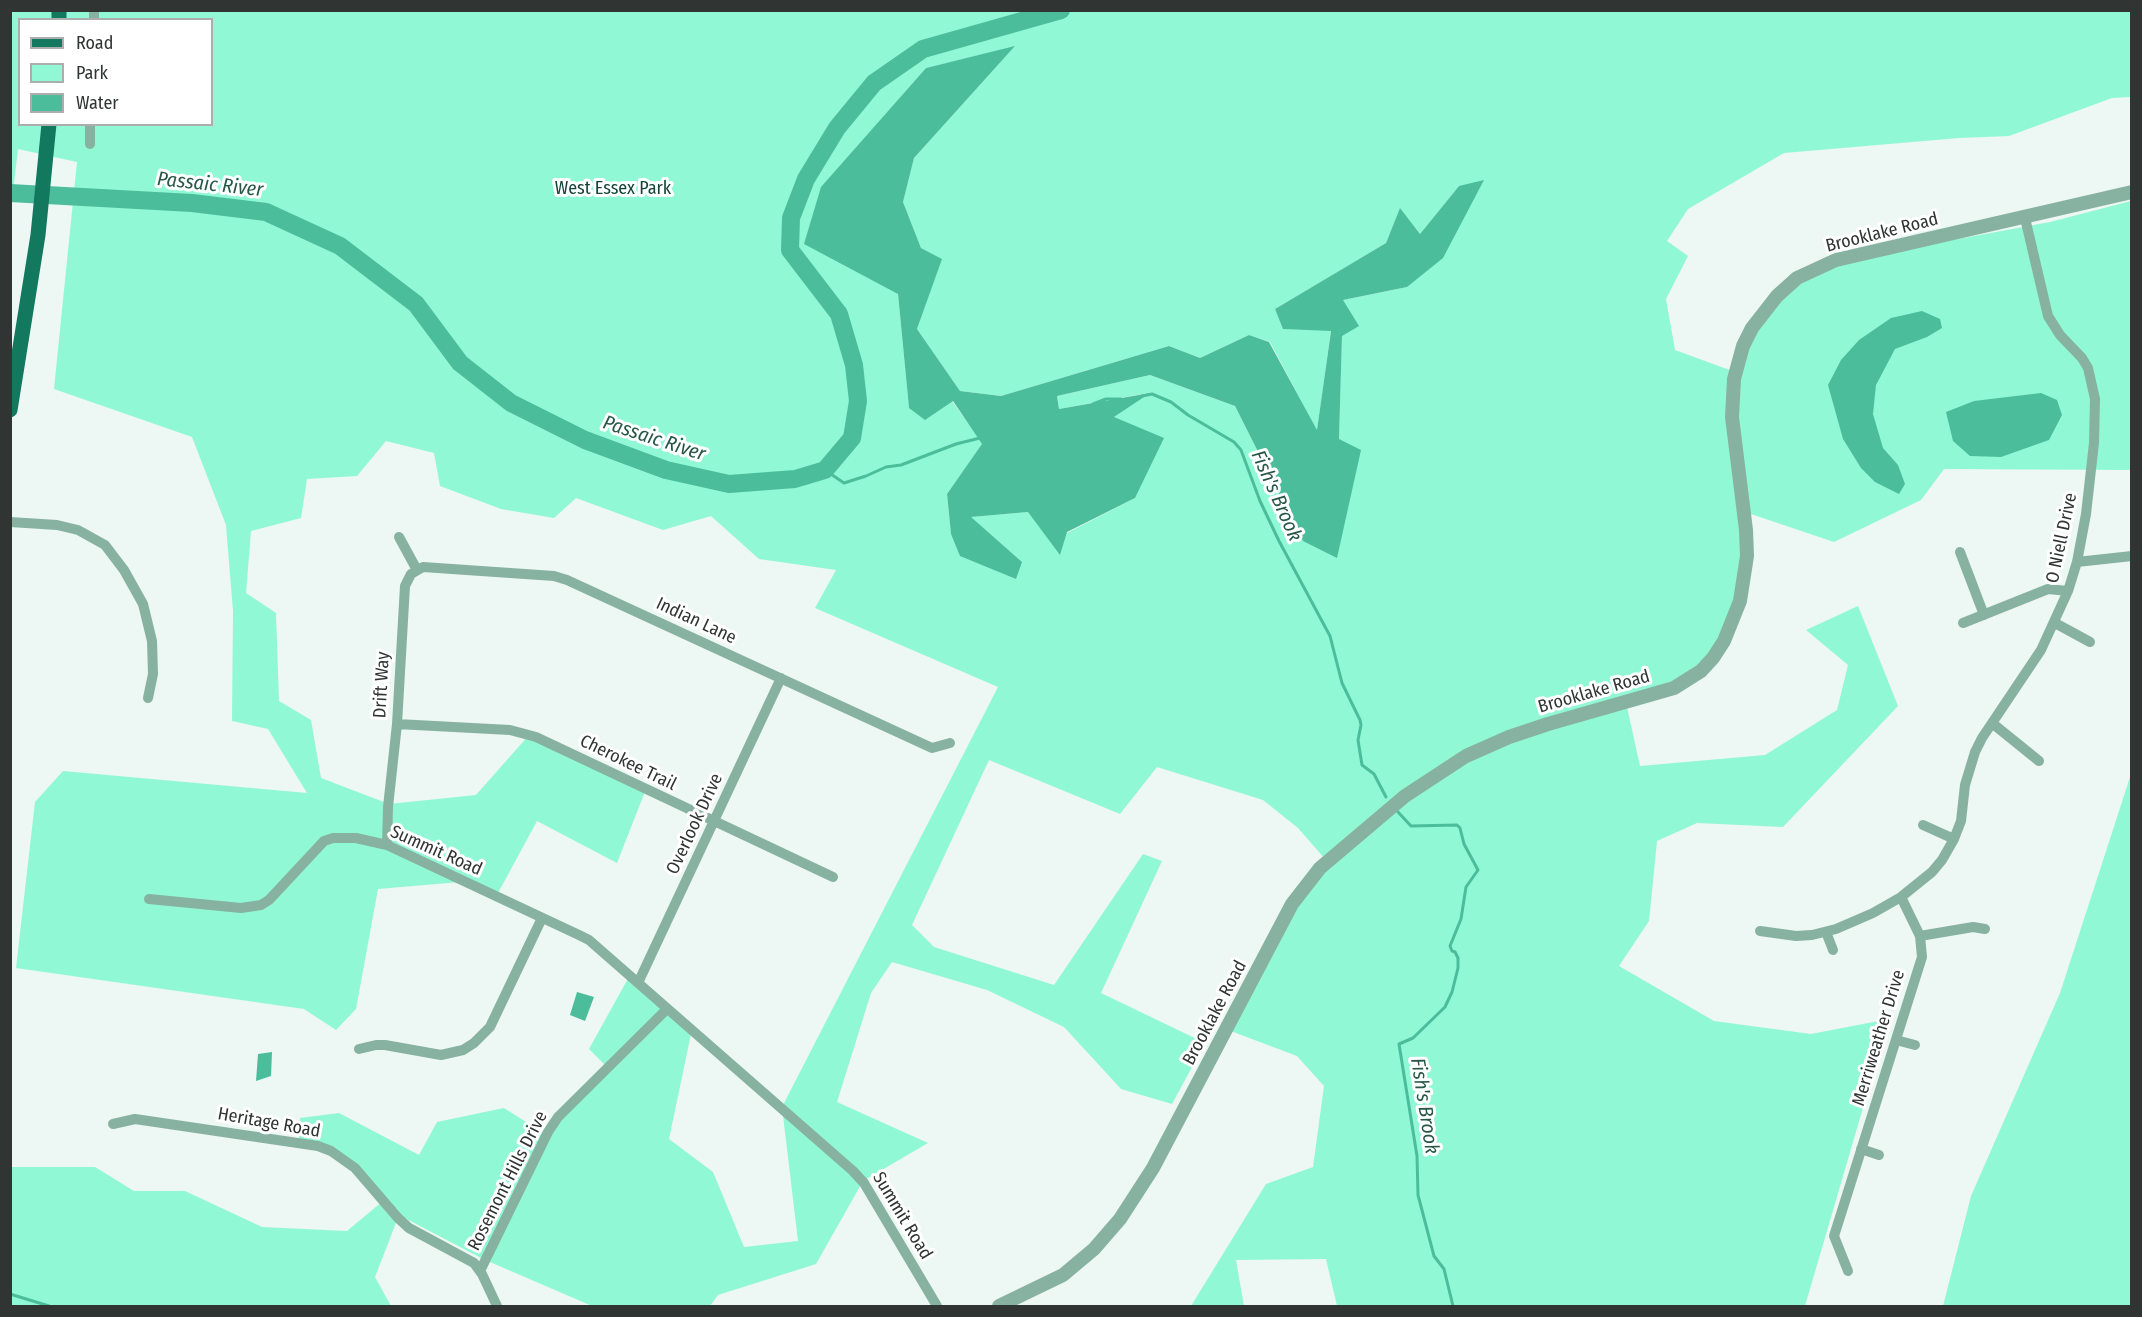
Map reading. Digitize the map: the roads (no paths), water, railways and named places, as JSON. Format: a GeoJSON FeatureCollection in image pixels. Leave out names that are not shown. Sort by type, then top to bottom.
{"type":"FeatureCollection","features":[{"type":"Feature","properties":{"kind":"main road"},"geometry":{"type":"LineString","coordinates":[[10,410],[38,235],[50,126]]}},
{"type":"Feature","properties":{"kind":"street"},"geometry":{"type":"LineString","coordinates":[[90,126],[90,144]]}},
{"type":"Feature","properties":{"kind":"street","name":"Brooklake Road"},"geometry":{"type":"LineString","coordinates":[[999,1306],[1063,1275],[1094,1249],[1120,1219],[1153,1168],[1292,904],[1320,868],[1346,844],[1419,786],[1475,751],[1509,736],[1674,688],[1701,671],[1713,658],[1735,616],[1745,577],[1746,530],[1732,417],[1735,372],[1743,346],[1752,328],[1777,296],[1797,278],[1836,260],[2132,192]]}},
{"type":"Feature","properties":{"kind":"street","name":"O Niell Drive"},"geometry":{"type":"LineString","coordinates":[[1760,931],[1796,936],[1826,932],[1873,913],[1901,897],[1932,872],[1954,839],[1960,821],[1970,767],[1982,738],[2024,679],[2055,623],[2068,591],[2083,535],[2091,474],[2095,399],[2088,368],[2082,358],[2060,335],[2048,316],[2025,218]]}},
{"type":"Feature","properties":{"kind":"street"},"geometry":{"type":"LineString","coordinates":[[10,522],[57,525],[78,530],[105,544],[124,570],[143,604],[152,641],[153,674],[148,698]]}},
{"type":"Feature","properties":{"kind":"street"},"geometry":{"type":"LineString","coordinates":[[399,537],[417,570]]}},
{"type":"Feature","properties":{"kind":"street"},"geometry":{"type":"LineString","coordinates":[[1960,552],[1984,615]]}},
{"type":"Feature","properties":{"kind":"street"},"geometry":{"type":"LineString","coordinates":[[2077,562],[2132,556]]}},
{"type":"Feature","properties":{"kind":"street","name":"Indian Lane"},"geometry":{"type":"LineString","coordinates":[[417,570],[436,567],[554,576],[567,580],[932,748],[950,743]]}},
{"type":"Feature","properties":{"kind":"street","name":"Drift Way"},"geometry":{"type":"LineString","coordinates":[[387,845],[405,586],[411,574],[417,570]]}},
{"type":"Feature","properties":{"kind":"street"},"geometry":{"type":"LineString","coordinates":[[1963,623],[2048,589],[2068,591]]}},
{"type":"Feature","properties":{"kind":"street"},"geometry":{"type":"LineString","coordinates":[[2055,623],[2090,642]]}},
{"type":"Feature","properties":{"kind":"street","name":"Overlook Drive"},"geometry":{"type":"LineString","coordinates":[[638,983],[781,678]]}},
{"type":"Feature","properties":{"kind":"street"},"geometry":{"type":"LineString","coordinates":[[1992,723],[2039,761]]}},
{"type":"Feature","properties":{"kind":"street","name":"Cherokee Trail"},"geometry":{"type":"LineString","coordinates":[[397,724],[510,730],[536,737],[833,877]]}},
{"type":"Feature","properties":{"kind":"street"},"geometry":{"type":"LineString","coordinates":[[1923,825],[1954,839]]}},
{"type":"Feature","properties":{"kind":"street","name":"Summit Road"},"geometry":{"type":"LineString","coordinates":[[149,899],[250,908],[269,900],[324,841],[333,838],[356,838],[387,845],[589,940],[638,983]]}},
{"type":"Feature","properties":{"kind":"street"},"geometry":{"type":"LineString","coordinates":[[1901,897],[1920,936],[1973,927],[1985,929]]}},
{"type":"Feature","properties":{"kind":"street"},"geometry":{"type":"LineString","coordinates":[[359,1049],[385,1045],[441,1054],[463,1050],[474,1043],[490,1027],[542,918]]}},
{"type":"Feature","properties":{"kind":"street"},"geometry":{"type":"LineString","coordinates":[[1826,932],[1833,951]]}},
{"type":"Feature","properties":{"kind":"street","name":"Merriweather Drive"},"geometry":{"type":"LineString","coordinates":[[1848,1271],[1834,1236],[1922,957],[1920,936]]}},
{"type":"Feature","properties":{"kind":"street"},"geometry":{"type":"LineString","coordinates":[[638,983],[667,1009]]}},
{"type":"Feature","properties":{"kind":"street","name":"Summit Road"},"geometry":{"type":"LineString","coordinates":[[667,1009],[854,1171],[864,1183],[937,1306]]}},
{"type":"Feature","properties":{"kind":"street","name":"Rosemont Hills Drive"},"geometry":{"type":"LineString","coordinates":[[480,1271],[548,1132],[558,1117],[667,1009]]}},
{"type":"Feature","properties":{"kind":"street"},"geometry":{"type":"LineString","coordinates":[[1896,1040],[1916,1045]]}},
{"type":"Feature","properties":{"kind":"street","name":"Heritage Road"},"geometry":{"type":"LineString","coordinates":[[113,1124],[135,1119],[318,1146],[343,1158],[355,1168],[409,1228],[465,1257],[480,1271],[497,1306]]}},
{"type":"Feature","properties":{"kind":"street"},"geometry":{"type":"LineString","coordinates":[[1861,1149],[1879,1155]]}},
{"type":"Feature","properties":{"kind":"water"},"geometry":{"type":"Polygon","coordinates":[[[1015,46],[914,158],[903,202],[921,248],[942,259],[917,329],[960,391],[1001,396],[1169,346],[1200,358],[1249,335],[1269,342],[1317,430],[1331,331],[1283,329],[1275,309],[1386,243],[1400,208],[1420,234],[1459,186],[1484,180],[1443,258],[1407,287],[1343,300],[1359,326],[1342,336],[1339,439],[1361,450],[1337,558],[1303,541],[1235,406],[1150,375],[1057,396],[1059,409],[1150,393],[1114,417],[1164,438],[1135,498],[1067,532],[1060,555],[1028,512],[971,517],[1022,562],[1016,579],[960,556],[951,534],[947,494],[982,444],[953,401],[925,420],[909,408],[898,294],[804,244],[821,187],[926,68],[1015,46]]]}},
{"type":"Feature","properties":{"kind":"water"},"geometry":{"type":"Polygon","coordinates":[[[1922,311],[1940,319],[1942,328],[1927,337],[1895,349],[1876,385],[1873,414],[1883,448],[1898,465],[1905,484],[1899,494],[1875,482],[1861,468],[1843,439],[1828,385],[1841,360],[1859,340],[1891,318],[1922,311]]]}},
{"type":"Feature","properties":{"kind":"water"},"geometry":{"type":"Polygon","coordinates":[[[2041,393],[2057,400],[2062,415],[2049,440],[2001,457],[1970,456],[1953,441],[1946,412],[1974,401],[2041,393]]]}},
{"type":"Feature","properties":{"kind":"water"},"geometry":{"type":"Polygon","coordinates":[[[577,992],[594,997],[585,1021],[570,1015],[577,992]]]}},
{"type":"Feature","properties":{"kind":"water"},"geometry":{"type":"Polygon","coordinates":[[[272,1052],[271,1076],[256,1081],[258,1054],[272,1052]]]}},
{"type":"Feature","properties":{"kind":"waterway","name":"Passaic River"},"geometry":{"type":"LineString","coordinates":[[10,193],[192,203],[266,212],[340,246],[416,304],[460,363],[511,403],[585,440],[666,470],[729,484],[795,479],[825,470],[852,438],[858,401],[854,365],[839,314],[790,250],[791,218],[806,179],[837,128],[874,83],[923,49],[1061,10]]}},
{"type":"Feature","properties":{"kind":"waterway","name":"Fish's Brook"},"geometry":{"type":"LineString","coordinates":[[1142,396],[1152,394],[1171,402],[1188,415],[1234,442],[1241,450],[1260,501],[1279,541],[1330,636],[1342,683],[1360,720],[1358,740],[1362,765],[1374,774],[1386,797]]}},
{"type":"Feature","properties":{"kind":"waterway","name":"Fish's Brook"},"geometry":{"type":"LineString","coordinates":[[1093,404],[1106,399],[1121,399]]}},
{"type":"Feature","properties":{"kind":"waterway","name":"Fish's Brook"},"geometry":{"type":"LineString","coordinates":[[825,470],[844,483],[886,467],[901,465],[956,444],[980,438]]}},
{"type":"Feature","properties":{"kind":"waterway","name":"Fish's Brook"},"geometry":{"type":"LineString","coordinates":[[1398,812],[1411,826],[1457,825],[1478,870],[1466,887],[1461,919],[1450,946],[1458,958],[1452,992],[1445,1007],[1413,1038],[1399,1044],[1417,1156],[1418,1195],[1434,1256],[1444,1269],[1453,1306]]}},
{"type":"Feature","properties":{"kind":"waterway"},"geometry":{"type":"LineString","coordinates":[[10,1294],[49,1306]]}},
{"type":"Feature","properties":{"kind":"park label","name":"West Essex Park"},"geometry":{"type":"Point","coordinates":[613,189]}}]}
